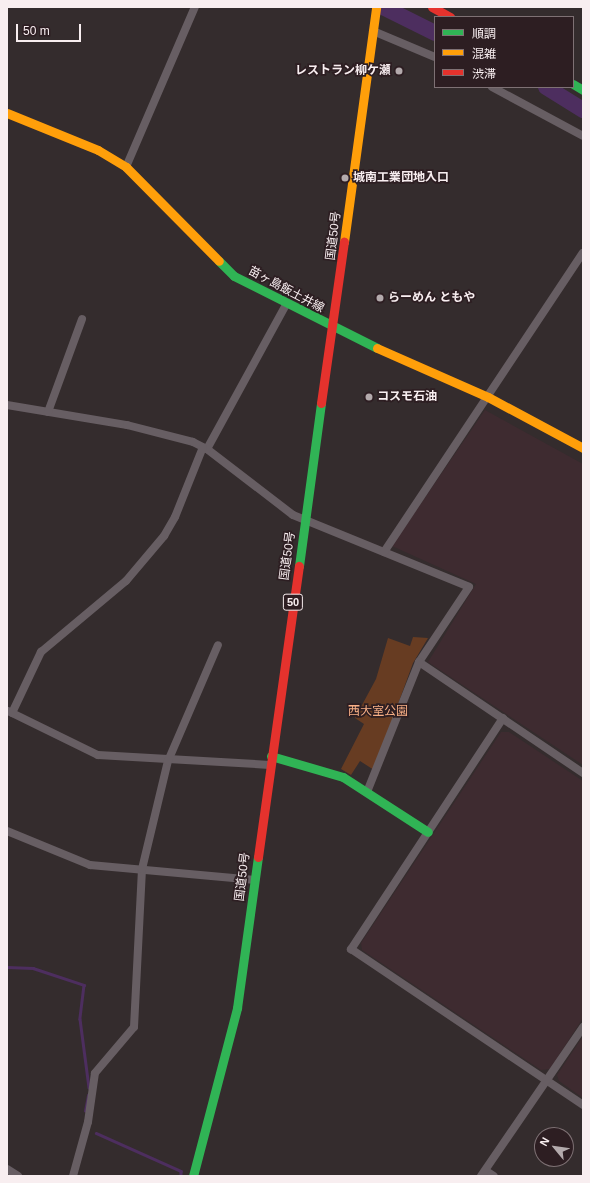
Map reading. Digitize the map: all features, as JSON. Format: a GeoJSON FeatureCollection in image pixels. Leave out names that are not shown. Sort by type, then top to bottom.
{"type":"FeatureCollection","features":[{"type":"Feature","properties":{"kind":"main road","name":"国道50号"},"geometry":{"type":"LineString","coordinates":[[192,1176],[237,1008],[271,761],[334,329],[376,7]]}},
{"type":"Feature","properties":{"kind":"main road"},"geometry":{"type":"LineString","coordinates":[[432,7],[448,16]]}},
{"type":"Feature","properties":{"kind":"main road"},"geometry":{"type":"LineString","coordinates":[[574,85],[583,90]]}},
{"type":"Feature","properties":{"kind":"main road","name":"苗ヶ島飯土井線"},"geometry":{"type":"LineString","coordinates":[[7,113],[98,150],[126,167],[234,276],[286,305],[334,329],[488,397],[583,448]]}},
{"type":"Feature","properties":{"kind":"main road"},"geometry":{"type":"LineString","coordinates":[[271,761],[344,777],[428,832]]}},
{"type":"Feature","properties":{"kind":"street"},"geometry":{"type":"LineString","coordinates":[[126,167],[195,7]]}},
{"type":"Feature","properties":{"kind":"street"},"geometry":{"type":"LineString","coordinates":[[373,28],[434,57]]}},
{"type":"Feature","properties":{"kind":"street"},"geometry":{"type":"LineString","coordinates":[[494,88],[583,136]]}},
{"type":"Feature","properties":{"kind":"street"},"geometry":{"type":"LineString","coordinates":[[384,552],[583,253]]}},
{"type":"Feature","properties":{"kind":"street"},"geometry":{"type":"LineString","coordinates":[[271,761],[168,761],[98,755],[9,712],[41,652],[126,581],[164,536],[175,517],[205,448],[286,305]]}},
{"type":"Feature","properties":{"kind":"street"},"geometry":{"type":"LineString","coordinates":[[48,412],[82,319]]}},
{"type":"Feature","properties":{"kind":"street"},"geometry":{"type":"LineString","coordinates":[[7,405],[127,426],[178,437],[205,448],[293,516],[306,518],[469,587],[418,662],[367,792]]}},
{"type":"Feature","properties":{"kind":"street"},"geometry":{"type":"LineString","coordinates":[[72,1176],[88,1122],[95,1073],[134,1027],[142,869],[168,761],[218,645]]}},
{"type":"Feature","properties":{"kind":"street"},"geometry":{"type":"LineString","coordinates":[[418,662],[583,773]]}},
{"type":"Feature","properties":{"kind":"street"},"geometry":{"type":"LineString","coordinates":[[503,718],[350,950],[583,1105]]}},
{"type":"Feature","properties":{"kind":"street"},"geometry":{"type":"LineString","coordinates":[[7,831],[90,865],[255,880]]}},
{"type":"Feature","properties":{"kind":"street"},"geometry":{"type":"LineString","coordinates":[[494,1176],[484,1173],[583,1027]]}},
{"type":"Feature","properties":{"kind":"street"},"geometry":{"type":"LineString","coordinates":[[7,1169],[18,1176]]}},
{"type":"Feature","properties":{"kind":"shaded area"},"geometry":{"type":"Polygon","coordinates":[[[485,410],[583,464],[583,765],[428,662],[476,584],[392,546],[485,410]]]}},
{"type":"Feature","properties":{"kind":"shaded area"},"geometry":{"type":"Polygon","coordinates":[[[501,732],[509,732],[583,781],[583,1018],[550,1069],[541,1070],[362,950],[361,943],[501,732]]]}},
{"type":"Feature","properties":{"kind":"shaded area"},"geometry":{"type":"Polygon","coordinates":[[[583,1036],[583,1098],[559,1081],[557,1075],[583,1036]]]}},
{"type":"Feature","properties":{"kind":"green space","name":"西大室公園"},"geometry":{"type":"Polygon","coordinates":[[[413,637],[428,638],[413,663],[374,770],[360,761],[351,775],[341,769],[364,724],[355,718],[376,679],[388,638],[410,646],[413,637]]]}},
{"type":"Feature","properties":{"kind":"waterway"},"geometry":{"type":"LineString","coordinates":[[383,7],[434,32]]}},
{"type":"Feature","properties":{"kind":"waterway"},"geometry":{"type":"LineString","coordinates":[[548,88],[583,110]]}},
{"type":"Feature","properties":{"kind":"waterway"},"geometry":{"type":"LineString","coordinates":[[7,967],[33,968],[84,985],[80,1019],[89,1087]]}},
{"type":"Feature","properties":{"kind":"waterway"},"geometry":{"type":"LineString","coordinates":[[85,1111],[88,1095]]}},
{"type":"Feature","properties":{"kind":"waterway"},"geometry":{"type":"LineString","coordinates":[[96,1133],[181,1171],[181,1176]]}},
{"type":"Feature","properties":{"kind":"traffic: fast"},"geometry":{"type":"LineString","coordinates":[[574,85],[583,90]]}},
{"type":"Feature","properties":{"kind":"traffic: fast"},"geometry":{"type":"LineString","coordinates":[[219,261],[234,276],[377,348]]}},
{"type":"Feature","properties":{"kind":"traffic: fast"},"geometry":{"type":"LineString","coordinates":[[299,566],[321,403]]}},
{"type":"Feature","properties":{"kind":"traffic: fast"},"geometry":{"type":"LineString","coordinates":[[271,756],[343,777],[428,832]]}},
{"type":"Feature","properties":{"kind":"traffic: fast"},"geometry":{"type":"LineString","coordinates":[[193,1176],[237,1008],[258,857]]}},
{"type":"Feature","properties":{"kind":"traffic: slow"},"geometry":{"type":"LineString","coordinates":[[344,242],[376,7]]}},
{"type":"Feature","properties":{"kind":"traffic: slow"},"geometry":{"type":"LineString","coordinates":[[7,113],[98,150],[126,167],[219,261]]}},
{"type":"Feature","properties":{"kind":"traffic: slow"},"geometry":{"type":"LineString","coordinates":[[377,348],[488,397],[583,448]]}},
{"type":"Feature","properties":{"kind":"traffic: jam"},"geometry":{"type":"LineString","coordinates":[[432,7],[448,16]]}},
{"type":"Feature","properties":{"kind":"traffic: jam"},"geometry":{"type":"LineString","coordinates":[[321,403],[344,242]]}},
{"type":"Feature","properties":{"kind":"traffic: jam"},"geometry":{"type":"LineString","coordinates":[[258,857],[299,566]]}},
{"type":"Feature","properties":{"kind":"place","name":"レストラン柳ケ瀬"},"geometry":{"type":"Point","coordinates":[399,71]}},
{"type":"Feature","properties":{"kind":"place","name":"城南工業団地入口"},"geometry":{"type":"Point","coordinates":[345,178]}},
{"type":"Feature","properties":{"kind":"place","name":"らーめん ともや"},"geometry":{"type":"Point","coordinates":[380,298]}},
{"type":"Feature","properties":{"kind":"place","name":"コスモ石油"},"geometry":{"type":"Point","coordinates":[369,397]}}]}
